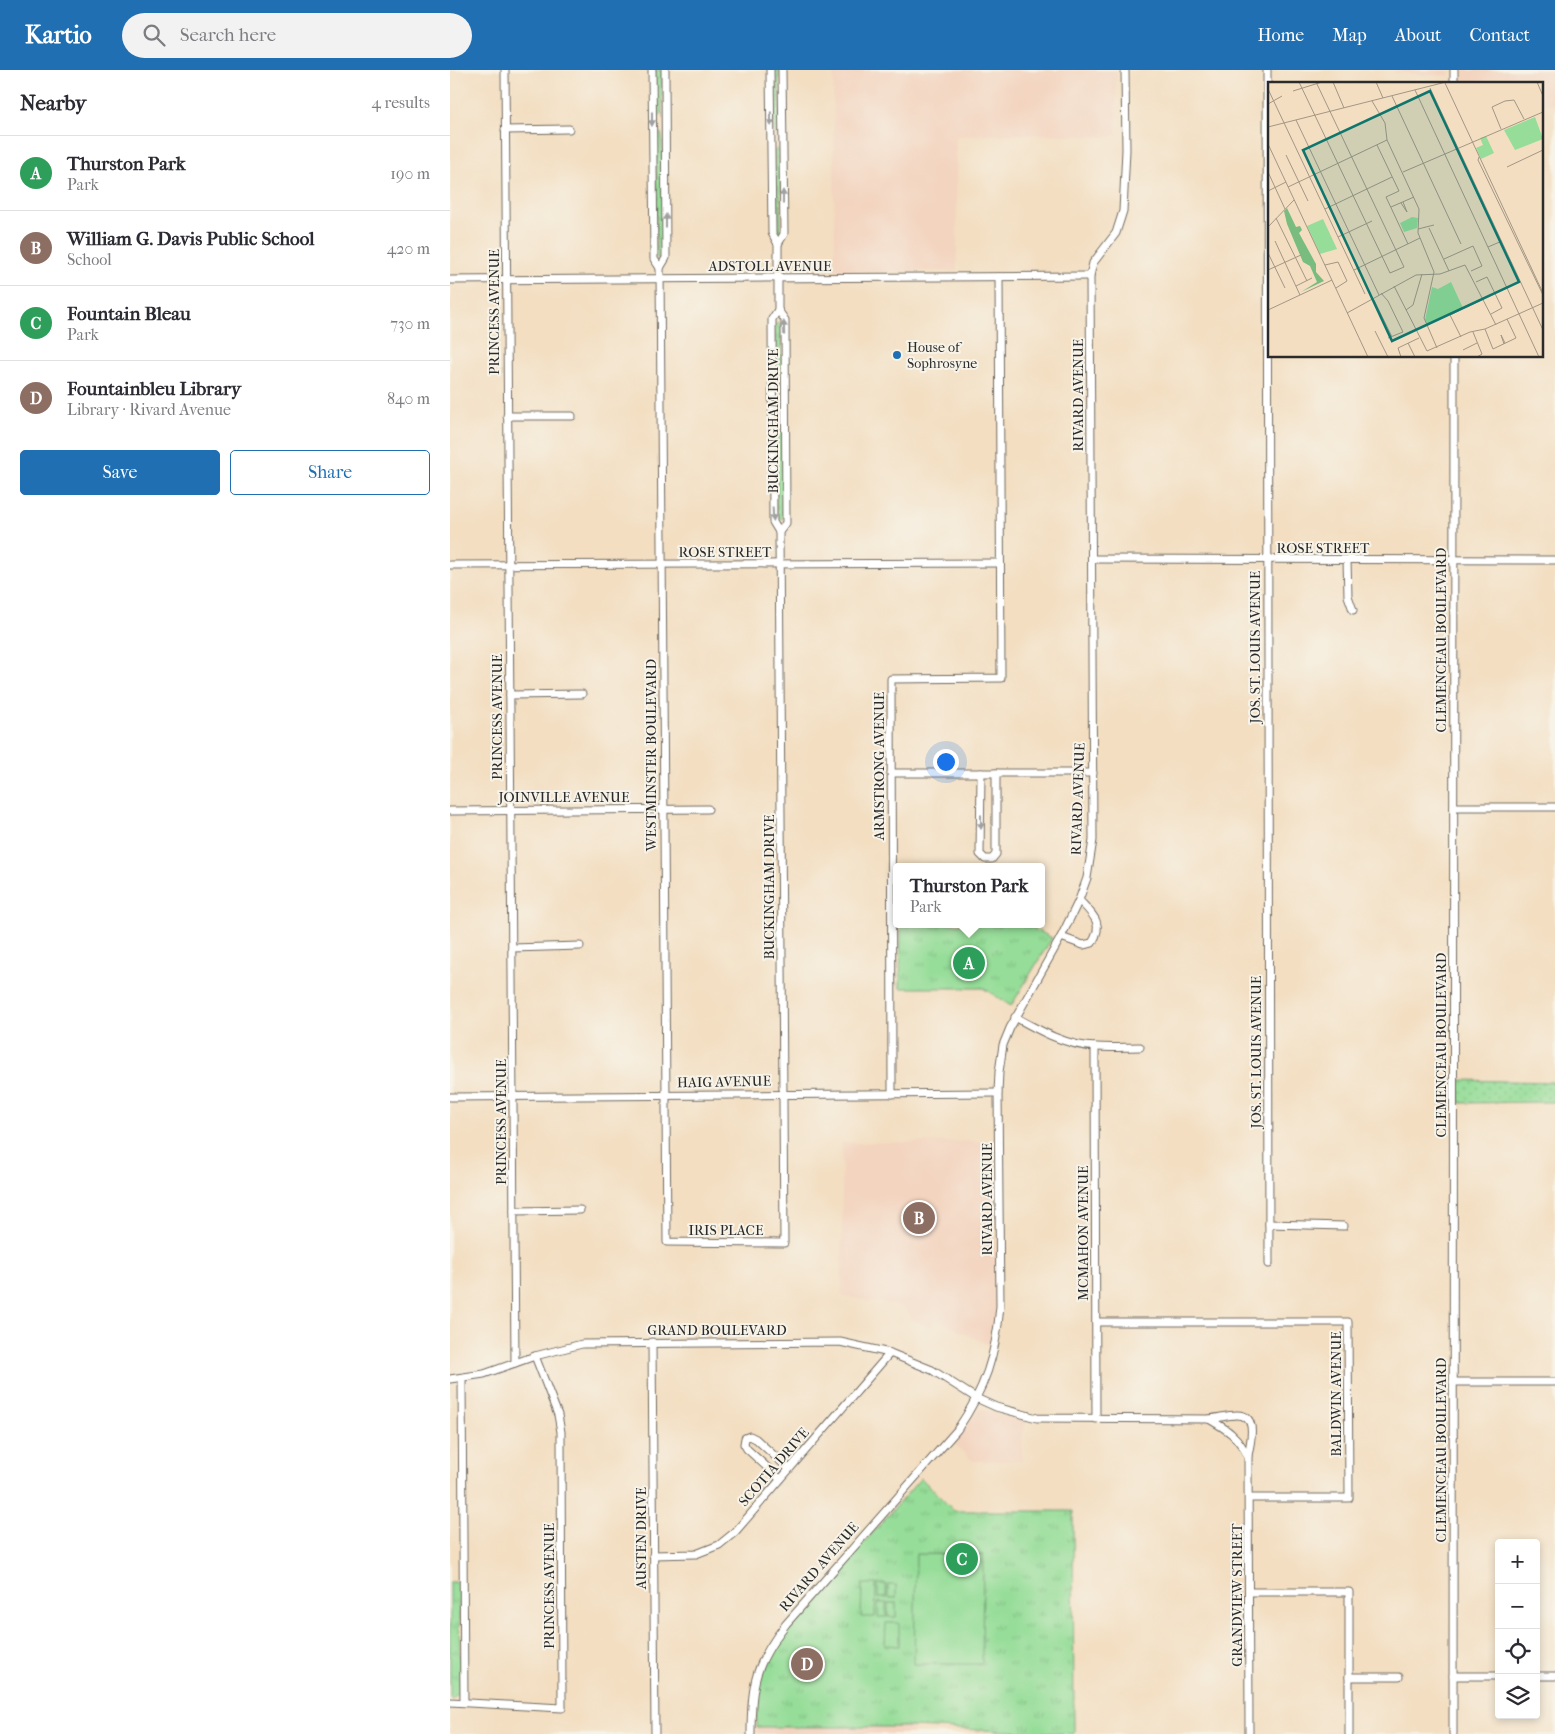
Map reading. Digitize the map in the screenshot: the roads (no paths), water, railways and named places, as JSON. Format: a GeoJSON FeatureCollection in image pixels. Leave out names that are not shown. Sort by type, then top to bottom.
{"type":"FeatureCollection","features":[{"type":"Feature","properties":{"kind":"street","name":"PRINCESS AVENUE"},"geometry":{"type":"LineString","coordinates":[[505,70],[515,1363]]}},
{"type":"Feature","properties":{"kind":"street","name":"WESTMINSTER BOULEVARD"},"geometry":{"type":"LineString","coordinates":[[652,70],[654,259],[660,268]]}},
{"type":"Feature","properties":{"kind":"street","name":"WESTMINSTER BOULEVARD"},"geometry":{"type":"LineString","coordinates":[[665,70],[666,258],[660,268],[660,279],[667,1242]]}},
{"type":"Feature","properties":{"kind":"street","name":"BUCKINGHAM DRIVE"},"geometry":{"type":"LineString","coordinates":[[770,70],[772,233],[778,244],[778,310],[784,320],[785,329],[786,523],[779,532]]}},
{"type":"Feature","properties":{"kind":"street","name":"BUCKINGHAM DRIVE"},"geometry":{"type":"LineString","coordinates":[[778,244],[784,234],[782,70]]}},
{"type":"Feature","properties":{"kind":"street","name":"RIVARD AVENUE"},"geometry":{"type":"LineString","coordinates":[[751,1734],[751,1704],[756,1673],[771,1643],[957,1430],[976,1398],[993,1356],[998,1336],[1000,1306],[998,1093],[1002,1045],[1079,900],[1087,878],[1093,840],[1090,276],[1093,263],[1116,233],[1123,211],[1126,150],[1125,70]]}},
{"type":"Feature","properties":{"kind":"street","name":"JOS. ST. LOUIS AVENUE"},"geometry":{"type":"LineString","coordinates":[[1267,70],[1269,1264]]}},
{"type":"Feature","properties":{"kind":"street"},"geometry":{"type":"LineString","coordinates":[[505,130],[569,129]]}},
{"type":"Feature","properties":{"kind":"street","name":"ADSTOLL AVENUE"},"geometry":{"type":"LineString","coordinates":[[450,280],[1090,276]]}},
{"type":"Feature","properties":{"kind":"street","name":"ARMSTRONG AVENUE"},"geometry":{"type":"LineString","coordinates":[[892,1094],[891,679],[1001,678],[999,277]]}},
{"type":"Feature","properties":{"kind":"street","name":"BUCKINGHAM DRIVE"},"geometry":{"type":"LineString","coordinates":[[778,310],[772,319],[773,522],[779,532],[780,564],[784,1243]]}},
{"type":"Feature","properties":{"kind":"street","name":"CLEMENCEAU BOULEVARD"},"geometry":{"type":"LineString","coordinates":[[1453,1734],[1454,358]]}},
{"type":"Feature","properties":{"kind":"street"},"geometry":{"type":"LineString","coordinates":[[508,416],[572,416]]}},
{"type":"Feature","properties":{"kind":"street","name":"ROSE STREET"},"geometry":{"type":"LineString","coordinates":[[1092,559],[1555,560]]}},
{"type":"Feature","properties":{"kind":"street"},"geometry":{"type":"LineString","coordinates":[[1347,560],[1348,596],[1353,610]]}},
{"type":"Feature","properties":{"kind":"street","name":"ROSE STREET"},"geometry":{"type":"LineString","coordinates":[[450,565],[1000,563]]}},
{"type":"Feature","properties":{"kind":"street"},"geometry":{"type":"LineString","coordinates":[[510,695],[582,694]]}},
{"type":"Feature","properties":{"kind":"street"},"geometry":{"type":"LineString","coordinates":[[891,773],[1093,773]]}},
{"type":"Feature","properties":{"kind":"street"},"geometry":{"type":"LineString","coordinates":[[981,773],[980,854],[985,859],[992,860],[996,854],[996,773]]}},
{"type":"Feature","properties":{"kind":"street"},"geometry":{"type":"LineString","coordinates":[[1454,807],[1555,807]]}},
{"type":"Feature","properties":{"kind":"street","name":"JOINVILLE AVENUE"},"geometry":{"type":"LineString","coordinates":[[450,811],[708,809]]}},
{"type":"Feature","properties":{"kind":"street"},"geometry":{"type":"LineString","coordinates":[[1061,937],[1083,945],[1092,942],[1096,935],[1098,926],[1095,916],[1079,900]]}},
{"type":"Feature","properties":{"kind":"street"},"geometry":{"type":"LineString","coordinates":[[512,948],[580,946]]}},
{"type":"Feature","properties":{"kind":"street"},"geometry":{"type":"LineString","coordinates":[[1016,1017],[1045,1033],[1068,1042],[1095,1048],[1140,1047]]}},
{"type":"Feature","properties":{"kind":"street","name":"MCMAHON AVENUE"},"geometry":{"type":"LineString","coordinates":[[1095,1048],[1096,1419]]}},
{"type":"Feature","properties":{"kind":"street","name":"HAIG AVENUE"},"geometry":{"type":"LineString","coordinates":[[450,1097],[998,1093]]}},
{"type":"Feature","properties":{"kind":"street"},"geometry":{"type":"LineString","coordinates":[[514,1211],[580,1210]]}},
{"type":"Feature","properties":{"kind":"street"},"geometry":{"type":"LineString","coordinates":[[1269,1224],[1344,1226]]}},
{"type":"Feature","properties":{"kind":"street","name":"IRIS PLACE"},"geometry":{"type":"LineString","coordinates":[[667,1242],[784,1243]]}},
{"type":"Feature","properties":{"kind":"street","name":"BALDWIN AVENUE"},"geometry":{"type":"LineString","coordinates":[[1096,1322],[1348,1322],[1349,1498],[1249,1498]]}},
{"type":"Feature","properties":{"kind":"street","name":"AUSTEN DRIVE"},"geometry":{"type":"LineString","coordinates":[[652,1342],[655,1734]]}},
{"type":"Feature","properties":{"kind":"street","name":"GRAND BOULEVARD"},"geometry":{"type":"LineString","coordinates":[[450,1379],[484,1374],[535,1356],[582,1344],[840,1342],[890,1353],[932,1370],[976,1398]]}},
{"type":"Feature","properties":{"kind":"street","name":"SCOTIA DRIVE"},"geometry":{"type":"LineString","coordinates":[[654,1555],[696,1554],[719,1545],[735,1532],[890,1353]]}},
{"type":"Feature","properties":{"kind":"street","name":"PRINCESS AVENUE"},"geometry":{"type":"LineString","coordinates":[[450,1702],[562,1708],[561,1432],[558,1415],[535,1356]]}},
{"type":"Feature","properties":{"kind":"street"},"geometry":{"type":"LineString","coordinates":[[462,1378],[464,1702]]}},
{"type":"Feature","properties":{"kind":"street"},"geometry":{"type":"LineString","coordinates":[[1453,1382],[1555,1382]]}},
{"type":"Feature","properties":{"kind":"street","name":"GRANDVIEW STREET"},"geometry":{"type":"LineString","coordinates":[[976,1398],[996,1407],[1037,1418],[1209,1419],[1236,1415],[1245,1416],[1251,1422],[1252,1432],[1248,1457],[1249,1734]]}},
{"type":"Feature","properties":{"kind":"street"},"geometry":{"type":"LineString","coordinates":[[1209,1419],[1234,1435],[1243,1446],[1248,1457]]}},
{"type":"Feature","properties":{"kind":"street"},"geometry":{"type":"LineString","coordinates":[[780,1479],[747,1449],[744,1444],[746,1438],[750,1436],[756,1439],[789,1469]]}},
{"type":"Feature","properties":{"kind":"street"},"geometry":{"type":"LineString","coordinates":[[1249,1592],[1349,1592],[1349,1734]]}},
{"type":"Feature","properties":{"kind":"street"},"geometry":{"type":"LineString","coordinates":[[1453,1676],[1495,1676]]}},
{"type":"Feature","properties":{"kind":"street"},"geometry":{"type":"LineString","coordinates":[[1540,1676],[1555,1676]]}},
{"type":"Feature","properties":{"kind":"street"},"geometry":{"type":"LineString","coordinates":[[1349,1677],[1399,1677]]}},
{"type":"Feature","properties":{"kind":"place","name":"House of Sophrosyne"},"geometry":{"type":"Point","coordinates":[897,355]}},
{"type":"Feature","properties":{"kind":"place","name":"Thurston Park"},"geometry":{"type":"Point","coordinates":[969,963]}},
{"type":"Feature","properties":{"kind":"place","name":"William G. Davis Public School"},"geometry":{"type":"Point","coordinates":[919,1218]}},
{"type":"Feature","properties":{"kind":"place","name":"Fountain Bleau"},"geometry":{"type":"Point","coordinates":[962,1559]}},
{"type":"Feature","properties":{"kind":"place","name":"Fountainbleu Library"},"geometry":{"type":"Point","coordinates":[807,1664]}}]}
